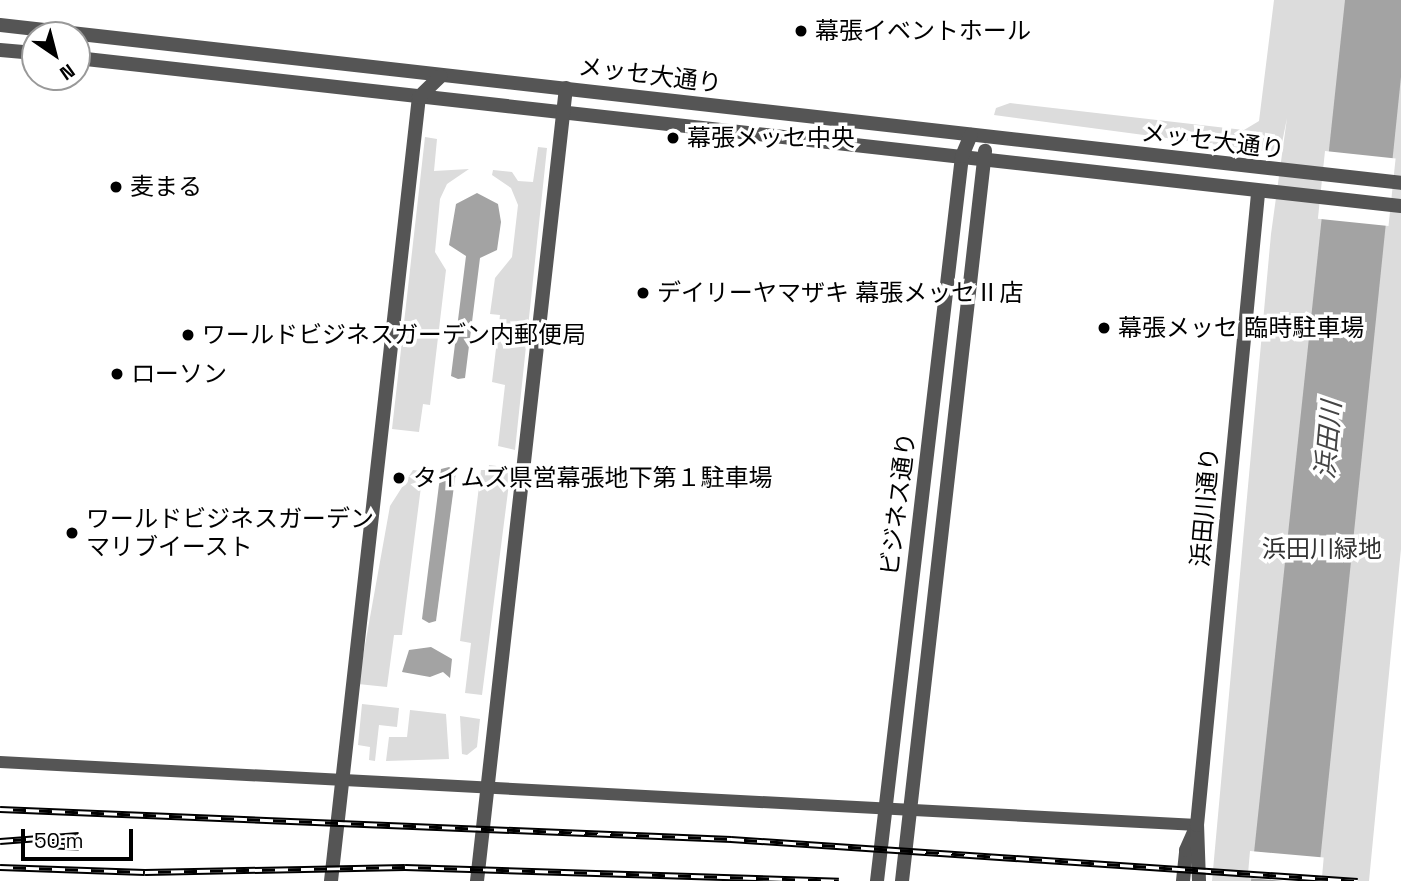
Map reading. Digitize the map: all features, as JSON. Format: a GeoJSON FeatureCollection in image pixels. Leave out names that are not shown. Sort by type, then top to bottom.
{"type":"FeatureCollection","features":[{"type":"Feature","properties":{"kind":"street","name":"メッセ大通り"},"geometry":{"type":"LineString","coordinates":[[0,25],[1401,183]]}},
{"type":"Feature","properties":{"kind":"street"},"geometry":{"type":"LineString","coordinates":[[0,50],[21,52]]}},
{"type":"Feature","properties":{"kind":"street","name":"メッセ大通り"},"geometry":{"type":"LineString","coordinates":[[91,60],[987,157],[1258,194],[1401,206]]}},
{"type":"Feature","properties":{"kind":"street"},"geometry":{"type":"LineString","coordinates":[[331,881],[418,97],[441,76]]}},
{"type":"Feature","properties":{"kind":"street"},"geometry":{"type":"LineString","coordinates":[[477,881],[566,88]]}},
{"type":"Feature","properties":{"kind":"street","name":"ビジネス通り"},"geometry":{"type":"LineString","coordinates":[[877,881],[962,156],[976,135],[987,157],[902,881]]}},
{"type":"Feature","properties":{"kind":"street","name":"浜田川通り"},"geometry":{"type":"LineString","coordinates":[[1197,825],[1258,194]]}},
{"type":"Feature","properties":{"kind":"street"},"geometry":{"type":"LineString","coordinates":[[0,762],[342,783],[486,787],[1197,825]]}},
{"type":"Feature","properties":{"kind":"street"},"geometry":{"type":"LineString","coordinates":[[1183,881],[1186,850],[1197,825]]}},
{"type":"Feature","properties":{"kind":"street"},"geometry":{"type":"LineString","coordinates":[[1197,825],[1199,881]]}},
{"type":"Feature","properties":{"kind":"green space","name":"浜田川緑地"},"geometry":{"type":"Polygon","coordinates":[[[1274,0],[1401,0],[1401,549],[1369,881],[1212,881],[1271,234],[1287,118],[1280,153],[994,115],[996,108],[1010,103],[1244,130],[1259,121],[1274,0]]]}},
{"type":"Feature","properties":{"kind":"green space"},"geometry":{"type":"Polygon","coordinates":[[[425,137],[437,139],[434,171],[469,169],[447,184],[440,199],[435,252],[446,270],[430,405],[423,404],[419,432],[392,429],[425,137]]]}},
{"type":"Feature","properties":{"kind":"green space"},"geometry":{"type":"Polygon","coordinates":[[[538,147],[547,148],[515,450],[498,446],[505,385],[492,382],[500,315],[490,314],[495,278],[512,257],[518,205],[511,188],[492,175],[493,170],[512,172],[518,181],[533,182],[538,147]]]}},
{"type":"Feature","properties":{"kind":"green space"},"geometry":{"type":"Polygon","coordinates":[[[489,465],[511,468],[482,695],[465,693],[471,643],[460,641],[481,470],[488,470],[489,465]]]}},
{"type":"Feature","properties":{"kind":"green space"},"geometry":{"type":"Polygon","coordinates":[[[413,470],[423,471],[402,635],[394,635],[387,687],[358,684],[390,506],[413,470]]]}},
{"type":"Feature","properties":{"kind":"green space"},"geometry":{"type":"Polygon","coordinates":[[[362,704],[399,708],[397,727],[379,725],[375,761],[369,760],[370,747],[358,745],[362,704]]]}},
{"type":"Feature","properties":{"kind":"green space"},"geometry":{"type":"Polygon","coordinates":[[[410,710],[446,714],[449,759],[386,761],[389,737],[407,737],[410,710]]]}},
{"type":"Feature","properties":{"kind":"green space"},"geometry":{"type":"Polygon","coordinates":[[[460,716],[480,719],[477,747],[467,755],[462,754],[460,716]]]}},
{"type":"Feature","properties":{"kind":"water","name":"浜田川"},"geometry":{"type":"Polygon","coordinates":[[[1345,0],[1401,0],[1401,77],[1318,881],[1251,881],[1345,0]]]}},
{"type":"Feature","properties":{"kind":"water"},"geometry":{"type":"Polygon","coordinates":[[[477,193],[498,204],[501,222],[497,250],[480,258],[465,378],[458,379],[451,376],[466,256],[449,245],[456,204],[477,193]]]}},
{"type":"Feature","properties":{"kind":"water"},"geometry":{"type":"Polygon","coordinates":[[[449,467],[456,471],[436,621],[429,623],[422,619],[441,469],[449,467]]]}},
{"type":"Feature","properties":{"kind":"water"},"geometry":{"type":"Polygon","coordinates":[[[431,647],[452,659],[450,678],[443,672],[430,677],[402,672],[409,650],[431,647]]]}},
{"type":"Feature","properties":{"kind":"pier"},"geometry":{"type":"Polygon","coordinates":[[[1325,151],[1396,158],[1389,226],[1318,219],[1325,151]]]}},
{"type":"Feature","properties":{"kind":"pier"},"geometry":{"type":"Polygon","coordinates":[[[1250,851],[1324,857],[1322,881],[1248,878],[1250,851]]]}},
{"type":"Feature","properties":{"kind":"railway"},"geometry":{"type":"LineString","coordinates":[[0,809],[731,839],[1358,881]]}},
{"type":"Feature","properties":{"kind":"railway"},"geometry":{"type":"LineString","coordinates":[[0,841],[79,835]]}},
{"type":"Feature","properties":{"kind":"railway"},"geometry":{"type":"LineString","coordinates":[[51,845],[79,847]]}},
{"type":"Feature","properties":{"kind":"railway"},"geometry":{"type":"LineString","coordinates":[[0,867],[145,872],[405,867],[839,881]]}},
{"type":"Feature","properties":{"kind":"place","name":"幕張イベントホール"},"geometry":{"type":"Point","coordinates":[801,31]}},
{"type":"Feature","properties":{"kind":"place","name":"幕張メッセ中央"},"geometry":{"type":"Point","coordinates":[673,138]}},
{"type":"Feature","properties":{"kind":"place","name":"麦まる"},"geometry":{"type":"Point","coordinates":[116,187]}},
{"type":"Feature","properties":{"kind":"place","name":"デイリーヤマザキ 幕張メッセⅡ店"},"geometry":{"type":"Point","coordinates":[643,293]}},
{"type":"Feature","properties":{"kind":"place","name":"幕張メッセ 臨時駐車場"},"geometry":{"type":"Point","coordinates":[1104,328]}},
{"type":"Feature","properties":{"kind":"place","name":"ワールドビジネスガーデン内郵便局"},"geometry":{"type":"Point","coordinates":[188,335]}},
{"type":"Feature","properties":{"kind":"place","name":"ローソン"},"geometry":{"type":"Point","coordinates":[117,374]}},
{"type":"Feature","properties":{"kind":"place","name":"タイムズ県営幕張地下第１駐車場"},"geometry":{"type":"Point","coordinates":[399,478]}},
{"type":"Feature","properties":{"kind":"place","name":"ワールドビジネスガーデン マリブイースト"},"geometry":{"type":"Point","coordinates":[72,533]}}]}
